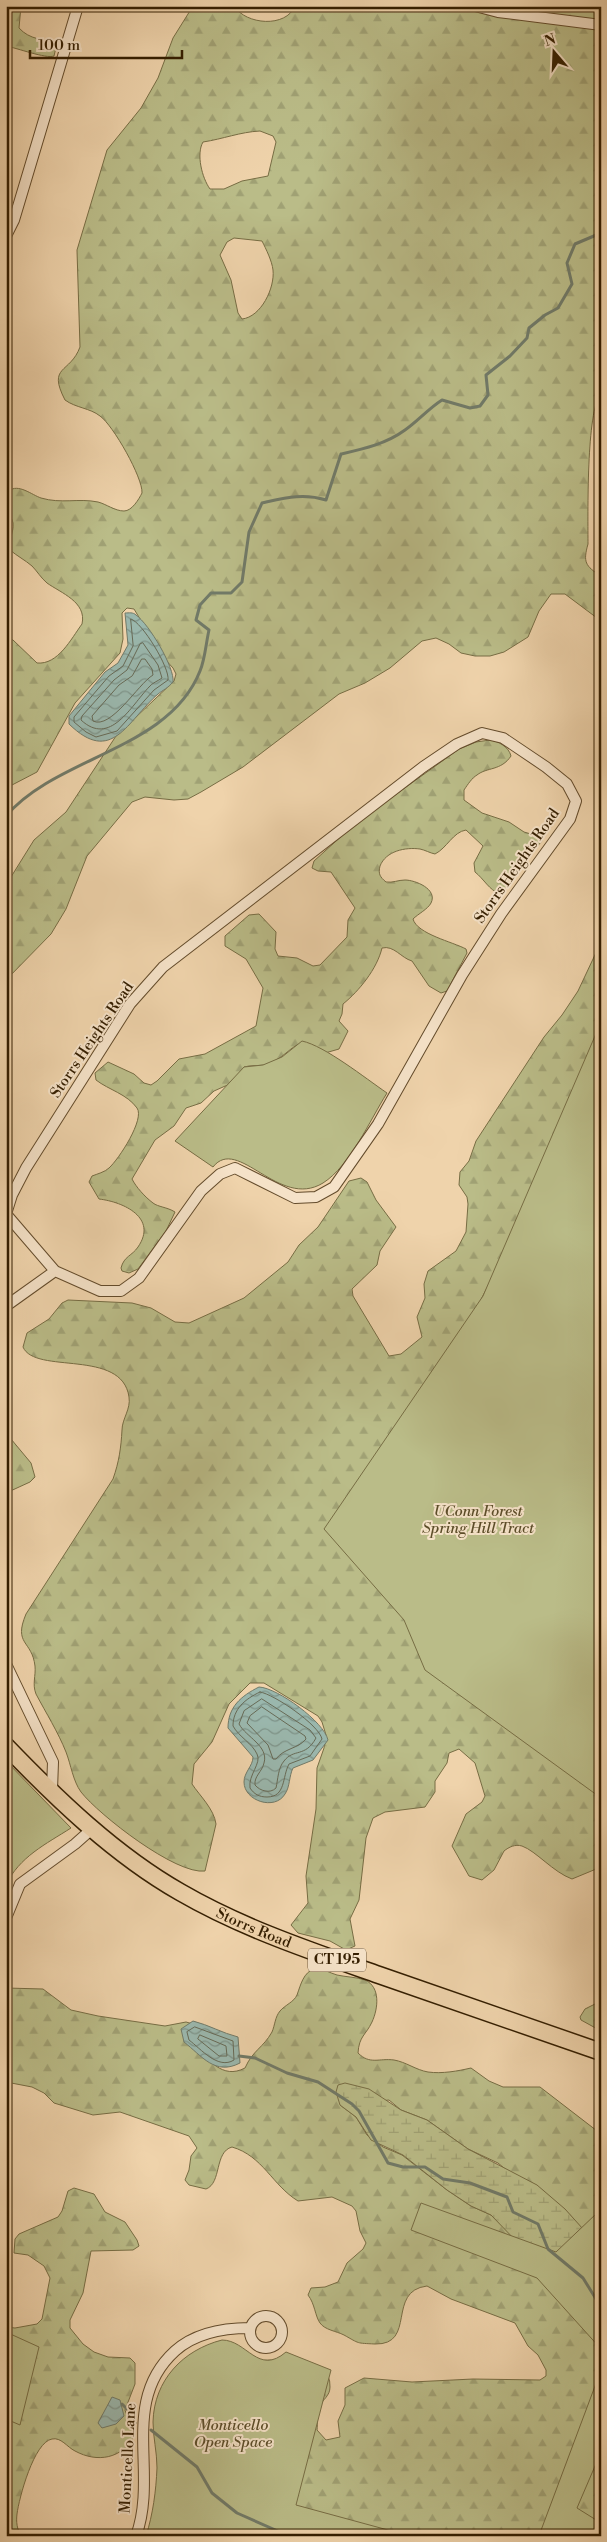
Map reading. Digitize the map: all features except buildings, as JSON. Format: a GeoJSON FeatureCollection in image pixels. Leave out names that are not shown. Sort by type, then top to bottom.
{"type":"FeatureCollection","features":[{"type":"Feature","properties":{"kind":"main road","name":"Storrs Road"},"geometry":{"type":"LineString","coordinates":[[6,1746],[93,1828],[178,1891],[222,1915],[284,1942],[601,2052]]}},
{"type":"Feature","properties":{"kind":"street"},"geometry":{"type":"LineString","coordinates":[[6,236],[14,220],[78,6]]}},
{"type":"Feature","properties":{"kind":"street"},"geometry":{"type":"LineString","coordinates":[[475,6],[498,12],[601,25]]}},
{"type":"Feature","properties":{"kind":"street","name":"Storrs Heights Road"},"geometry":{"type":"LineString","coordinates":[[482,733],[502,738],[567,784],[576,801],[570,820],[496,922],[462,975],[378,1124],[334,1187],[316,1197],[295,1198],[236,1168],[220,1174],[201,1191],[139,1278],[121,1291],[100,1291],[55,1271],[6,1214],[12,1195],[26,1168],[130,1004],[163,967],[342,827],[457,744],[482,733]]}},
{"type":"Feature","properties":{"kind":"street"},"geometry":{"type":"LineString","coordinates":[[6,1306],[55,1271]]}},
{"type":"Feature","properties":{"kind":"street"},"geometry":{"type":"LineString","coordinates":[[6,1664],[53,1762],[52,1790]]}},
{"type":"Feature","properties":{"kind":"street"},"geometry":{"type":"LineString","coordinates":[[6,1918],[20,1884],[75,1844],[93,1828]]}},
{"type":"Feature","properties":{"kind":"street","name":"Monticello Lane"},"geometry":{"type":"LineString","coordinates":[[136,2536],[144,2496],[144,2403],[152,2380],[165,2361],[182,2345],[224,2329],[250,2328]]}},
{"type":"Feature","properties":{"kind":"green space"},"geometry":{"type":"Polygon","coordinates":[[[6,6],[21,6],[19,28],[23,32],[32,37],[57,43],[54,56],[38,55],[6,46],[6,6]]]}},
{"type":"Feature","properties":{"kind":"green space"},"geometry":{"type":"Polygon","coordinates":[[[193,6],[234,6],[247,17],[256,20],[275,21],[290,13],[295,6],[601,6],[601,394],[596,404],[590,441],[586,559],[589,566],[601,576],[601,621],[565,594],[551,594],[539,611],[528,637],[504,652],[490,656],[475,656],[461,653],[449,644],[436,638],[422,641],[390,668],[365,683],[339,694],[243,767],[201,792],[188,799],[174,800],[145,797],[132,802],[87,856],[66,909],[51,934],[6,980],[6,885],[34,840],[66,812],[116,736],[174,681],[176,674],[163,657],[134,609],[127,608],[122,613],[123,639],[120,653],[75,703],[37,772],[12,785],[6,791],[6,637],[13,640],[37,663],[45,663],[63,650],[82,624],[83,616],[81,610],[72,599],[47,583],[32,566],[10,550],[13,523],[6,503],[7,495],[9,491],[17,488],[48,500],[98,502],[124,511],[132,507],[142,493],[133,464],[106,421],[96,413],[65,400],[58,381],[62,370],[76,356],[80,347],[77,250],[107,150],[141,108],[158,78],[173,38],[193,6]],[[260,131],[203,142],[200,153],[201,166],[210,189],[224,189],[242,181],[268,176],[276,142],[273,136],[260,131]],[[234,238],[227,242],[220,255],[231,280],[238,313],[242,319],[249,317],[261,307],[272,285],[273,270],[262,241],[234,238]]]}},
{"type":"Feature","properties":{"kind":"green space"},"geometry":{"type":"Polygon","coordinates":[[[490,740],[503,745],[511,756],[503,764],[473,778],[464,790],[464,800],[482,813],[509,822],[524,832],[541,837],[542,841],[515,871],[511,882],[500,894],[493,890],[475,872],[474,863],[483,846],[466,830],[457,834],[435,854],[420,849],[397,851],[383,861],[379,869],[382,879],[386,882],[409,880],[424,886],[431,894],[431,903],[413,919],[416,924],[436,937],[466,949],[467,953],[447,991],[441,993],[429,986],[412,961],[390,948],[382,948],[380,956],[367,979],[343,1004],[339,1021],[348,1031],[339,1049],[325,1053],[314,1046],[300,1044],[274,1061],[264,1065],[244,1067],[232,1083],[214,1091],[201,1103],[186,1108],[174,1126],[155,1140],[132,1179],[141,1192],[153,1203],[175,1212],[166,1231],[138,1269],[129,1273],[122,1271],[121,1268],[126,1258],[138,1247],[143,1237],[144,1228],[141,1220],[128,1208],[99,1199],[89,1182],[92,1176],[103,1172],[119,1156],[130,1139],[139,1113],[137,1108],[128,1099],[96,1080],[95,1073],[108,1062],[134,1074],[144,1083],[151,1085],[179,1059],[205,1054],[256,1026],[263,988],[246,959],[225,946],[225,936],[249,915],[259,914],[276,932],[275,949],[278,956],[297,958],[313,966],[320,965],[347,937],[348,920],[355,908],[331,872],[318,871],[312,868],[314,861],[356,823],[459,749],[476,742],[490,740]]]}},
{"type":"Feature","properties":{"kind":"green space"},"geometry":{"type":"Polygon","coordinates":[[[601,942],[601,1041],[542,1180],[469,1323],[601,1679],[601,1867],[572,1879],[558,1872],[533,1852],[517,1845],[504,1851],[494,1870],[482,1880],[469,1876],[452,1846],[466,1814],[482,1802],[485,1796],[475,1763],[459,1749],[449,1753],[447,1763],[435,1781],[435,1792],[425,1807],[385,1812],[373,1818],[366,1838],[359,1900],[350,1919],[355,1946],[346,1950],[330,1941],[298,1933],[291,1925],[308,1903],[306,1876],[316,1809],[317,1768],[326,1735],[318,1716],[264,1683],[250,1683],[229,1704],[212,1742],[194,1764],[192,1784],[210,1808],[216,1824],[205,1871],[192,1870],[176,1864],[139,1842],[104,1815],[78,1788],[63,1745],[36,1694],[34,1687],[35,1666],[30,1651],[22,1637],[23,1624],[26,1614],[113,1479],[117,1467],[122,1426],[129,1406],[129,1397],[123,1382],[111,1372],[96,1367],[44,1360],[31,1355],[23,1347],[27,1333],[49,1319],[62,1303],[68,1300],[132,1303],[151,1308],[175,1322],[189,1323],[244,1298],[288,1262],[299,1245],[318,1227],[349,1181],[361,1178],[367,1182],[376,1200],[396,1227],[380,1251],[377,1265],[352,1289],[353,1296],[389,1356],[401,1354],[422,1337],[417,1317],[425,1298],[424,1284],[428,1271],[456,1251],[466,1232],[468,1204],[467,1197],[459,1185],[460,1172],[469,1161],[476,1141],[544,1037],[578,991],[601,942]]]}},
{"type":"Feature","properties":{"kind":"green space","name":"UConn Forest Spring Hill Tract"},"geometry":{"type":"Polygon","coordinates":[[[601,1022],[601,1798],[425,1670],[404,1620],[324,1529],[483,1296],[601,1022]]]}},
{"type":"Feature","properties":{"kind":"green space"},"geometry":{"type":"Polygon","coordinates":[[[302,1041],[322,1049],[387,1093],[351,1154],[342,1166],[323,1183],[307,1189],[291,1187],[275,1181],[235,1160],[223,1160],[213,1167],[175,1141],[244,1067],[263,1065],[282,1057],[302,1041]]]}},
{"type":"Feature","properties":{"kind":"green space"},"geometry":{"type":"Polygon","coordinates":[[[6,1433],[31,1463],[35,1477],[30,1482],[6,1493],[6,1433]]]}},
{"type":"Feature","properties":{"kind":"green space"},"geometry":{"type":"Polygon","coordinates":[[[6,1761],[71,1828],[26,1859],[6,1885],[6,1761]]]}},
{"type":"Feature","properties":{"kind":"green space"},"geometry":{"type":"Polygon","coordinates":[[[315,1968],[337,1975],[365,1980],[374,1988],[377,1999],[376,2011],[360,2043],[358,2053],[362,2057],[371,2060],[394,2060],[419,2070],[433,2073],[471,2068],[489,2081],[503,2087],[540,2087],[601,2134],[601,2249],[498,2163],[468,2149],[427,2120],[401,2110],[389,2100],[340,2105],[356,2117],[367,2135],[383,2147],[402,2155],[447,2190],[471,2206],[491,2215],[601,2312],[601,2536],[161,2536],[247,2361],[298,2361],[310,2363],[321,2368],[328,2376],[330,2387],[329,2393],[318,2409],[317,2430],[326,2440],[340,2437],[338,2421],[345,2405],[345,2388],[364,2378],[412,2382],[473,2379],[540,2380],[546,2376],[546,2370],[538,2355],[528,2346],[515,2323],[451,2299],[427,2286],[415,2290],[407,2297],[399,2327],[395,2336],[388,2342],[375,2344],[358,2342],[325,2327],[318,2320],[308,2295],[311,2288],[325,2287],[338,2282],[347,2263],[363,2249],[366,2243],[360,2231],[356,2211],[352,2206],[332,2197],[298,2201],[281,2187],[252,2157],[232,2147],[226,2150],[223,2155],[211,2186],[206,2189],[189,2185],[185,2180],[191,2156],[197,2148],[189,2136],[120,2112],[93,2115],[54,2103],[44,2093],[32,2087],[6,2082],[6,1988],[43,1989],[71,2010],[98,2016],[165,2026],[186,2022],[193,2024],[194,2044],[205,2056],[222,2070],[237,2071],[245,2068],[251,2057],[269,2037],[278,2013],[292,2002],[305,1976],[315,1968]]]}},
{"type":"Feature","properties":{"kind":"green space"},"geometry":{"type":"Polygon","coordinates":[[[601,2001],[601,2031],[581,2020],[580,2017],[585,2009],[601,2001]]]}},
{"type":"Feature","properties":{"kind":"green space"},"geometry":{"type":"Polygon","coordinates":[[[345,2083],[369,2089],[401,2110],[427,2120],[468,2149],[537,2185],[565,2209],[601,2249],[601,2312],[519,2244],[491,2215],[471,2206],[447,2190],[403,2155],[371,2140],[356,2117],[340,2105],[336,2092],[338,2085],[345,2083]]]}},
{"type":"Feature","properties":{"kind":"green space"},"geometry":{"type":"Polygon","coordinates":[[[74,2188],[94,2194],[105,2212],[125,2222],[139,2246],[133,2250],[91,2251],[83,2293],[70,2320],[70,2328],[83,2344],[94,2352],[108,2357],[130,2358],[135,2363],[135,2384],[125,2410],[134,2436],[123,2450],[108,2457],[100,2458],[83,2455],[58,2439],[45,2442],[28,2472],[21,2496],[17,2520],[21,2536],[6,2536],[6,2327],[15,2328],[37,2324],[42,2319],[50,2278],[44,2266],[28,2255],[14,2253],[15,2239],[19,2234],[58,2217],[62,2211],[68,2191],[74,2188]]]}},
{"type":"Feature","properties":{"kind":"green space"},"geometry":{"type":"Polygon","coordinates":[[[421,2203],[556,2252],[597,2213],[601,2216],[601,2349],[537,2278],[411,2230],[421,2203]]]}},
{"type":"Feature","properties":{"kind":"green space"},"geometry":{"type":"Polygon","coordinates":[[[6,2332],[39,2347],[20,2425],[6,2419],[6,2332]]]}},
{"type":"Feature","properties":{"kind":"green space","name":"Monticello Open Space"},"geometry":{"type":"Polygon","coordinates":[[[222,2340],[239,2345],[260,2359],[276,2358],[286,2352],[331,2370],[296,2505],[410,2536],[146,2536],[156,2485],[157,2462],[153,2422],[159,2393],[165,2380],[183,2359],[195,2351],[222,2340]]]}},
{"type":"Feature","properties":{"kind":"green space"},"geometry":{"type":"Polygon","coordinates":[[[601,2370],[601,2452],[577,2508],[601,2523],[601,2536],[544,2536],[540,2533],[601,2370]]]}},
{"type":"Feature","properties":{"kind":"water"},"geometry":{"type":"Polygon","coordinates":[[[125,613],[136,615],[148,627],[166,657],[173,675],[173,682],[158,694],[118,735],[108,740],[97,741],[84,736],[69,724],[69,716],[105,672],[118,663],[128,645],[125,613]]]}},
{"type":"Feature","properties":{"kind":"water"},"geometry":{"type":"Polygon","coordinates":[[[259,1687],[277,1693],[299,1707],[318,1724],[328,1740],[313,1760],[293,1768],[285,1794],[280,1799],[268,1803],[254,1799],[245,1789],[244,1778],[253,1757],[228,1728],[233,1708],[241,1698],[259,1687]]]}},
{"type":"Feature","properties":{"kind":"water"},"geometry":{"type":"Polygon","coordinates":[[[193,2021],[238,2037],[240,2063],[223,2067],[216,2066],[209,2063],[184,2042],[181,2029],[193,2021]]]}},
{"type":"Feature","properties":{"kind":"water"},"geometry":{"type":"Polygon","coordinates":[[[112,2397],[120,2400],[124,2416],[116,2424],[102,2428],[98,2423],[112,2397]]]}},
{"type":"Feature","properties":{"kind":"waterway"},"geometry":{"type":"LineString","coordinates":[[6,816],[28,796],[53,779],[138,736],[164,719],[185,697],[202,666],[209,630],[196,620],[200,605],[211,593],[231,593],[242,582],[249,532],[262,503],[302,497],[326,500],[341,454],[366,448],[398,435],[442,400],[470,408],[480,406],[488,395],[486,375],[510,356],[527,338],[529,328],[545,315],[558,308],[572,284],[567,263],[575,244],[601,233]]}},
{"type":"Feature","properties":{"kind":"waterway"},"geometry":{"type":"LineString","coordinates":[[239,2056],[255,2058],[287,2073],[318,2082],[352,2104],[359,2111],[388,2163],[403,2167],[425,2167],[443,2179],[470,2183],[507,2197],[513,2212],[538,2224],[548,2249],[583,2278],[601,2307]]}},
{"type":"Feature","properties":{"kind":"waterway"},"geometry":{"type":"LineString","coordinates":[[122,2404],[130,2412],[132,2422],[135,2423]]}},
{"type":"Feature","properties":{"kind":"waterway"},"geometry":{"type":"LineString","coordinates":[[151,2430],[197,2467],[212,2493],[237,2513],[289,2536]]}}]}
